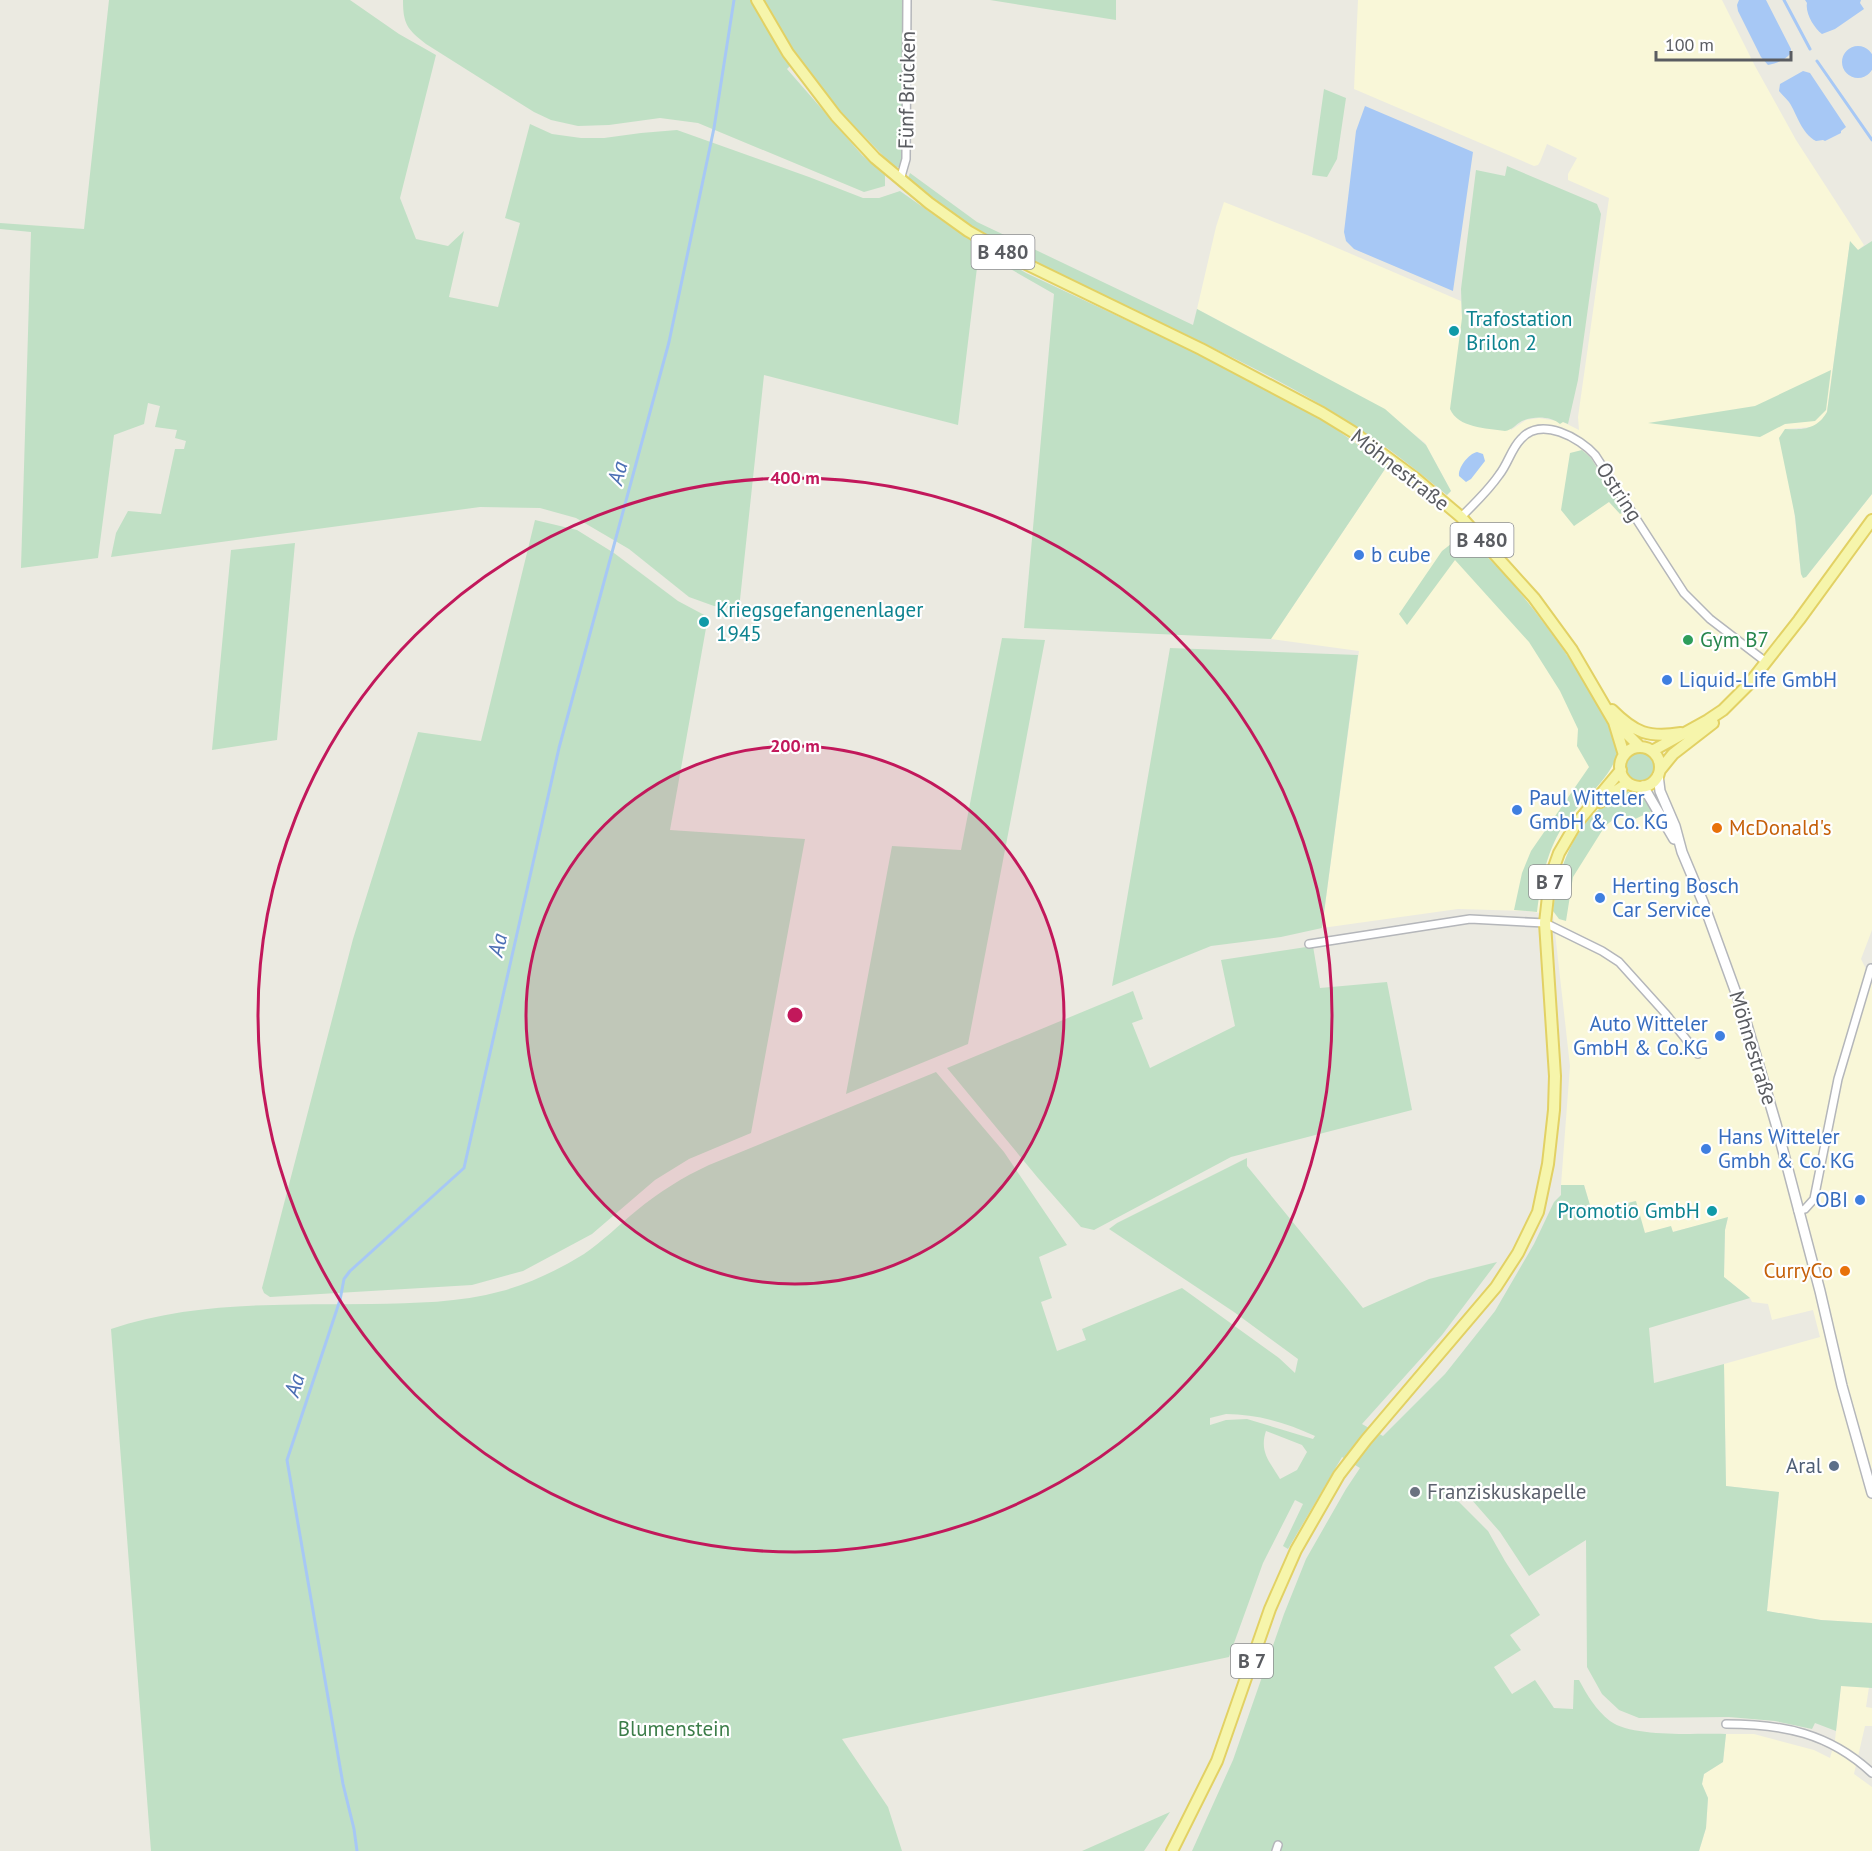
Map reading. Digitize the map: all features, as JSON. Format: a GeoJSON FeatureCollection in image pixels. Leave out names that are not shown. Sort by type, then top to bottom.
{"type":"FeatureCollection","features":[{"type":"Feature","properties":{"kind":"main road","name":"B 480"},"geometry":{"type":"LineString","coordinates":[[757,0],[788,54],[836,116],[875,158],[900,180]]}},
{"type":"Feature","properties":{"kind":"main road","name":"Möhnestraße"},"geometry":{"type":"LineString","coordinates":[[900,180],[968,231],[1020,261],[1201,349],[1322,412],[1415,478],[1461,517],[1534,598],[1572,650],[1605,704]]}},
{"type":"Feature","properties":{"kind":"main road"},"geometry":{"type":"LineString","coordinates":[[1621,770],[1629,783],[1643,786],[1652,783],[1680,748],[1710,726],[1766,663],[1872,520]]}},
{"type":"Feature","properties":{"kind":"main road","name":"B 480"},"geometry":{"type":"LineString","coordinates":[[1605,704],[1614,722],[1624,755]]}},
{"type":"Feature","properties":{"kind":"main road"},"geometry":{"type":"LineString","coordinates":[[1605,704],[1627,724],[1643,734],[1659,736],[1690,732]]}},
{"type":"Feature","properties":{"kind":"main road"},"geometry":{"type":"LineString","coordinates":[[1652,751],[1690,732],[1723,710]]}},
{"type":"Feature","properties":{"kind":"main road","name":"B 480"},"geometry":{"type":"LineString","coordinates":[[1614,722],[1640,747]]}},
{"type":"Feature","properties":{"kind":"main road"},"geometry":{"type":"LineString","coordinates":[[1624,755],[1631,749],[1640,747],[1652,751],[1658,757],[1659,773]]}},
{"type":"Feature","properties":{"kind":"main road","name":"B 7"},"geometry":{"type":"LineString","coordinates":[[1172,1851],[1217,1761],[1269,1609],[1296,1550],[1339,1475],[1496,1287],[1518,1253],[1538,1212],[1548,1164],[1555,1076],[1545,923],[1550,878],[1558,853],[1575,824],[1621,770],[1624,755]]}},
{"type":"Feature","properties":{"kind":"main road","name":"B 7"},"geometry":{"type":"LineString","coordinates":[[1590,809],[1629,783]]}},
{"type":"Feature","properties":{"kind":"street","name":"Fünf Brücken"},"geometry":{"type":"LineString","coordinates":[[900,180],[906,159],[908,0]]}},
{"type":"Feature","properties":{"kind":"street","name":"Ostring"},"geometry":{"type":"LineString","coordinates":[[1461,517],[1496,480],[1518,441],[1525,434],[1535,430],[1544,430],[1571,435],[1586,444],[1595,455],[1684,593],[1710,619],[1766,663]]}},
{"type":"Feature","properties":{"kind":"street","name":"Möhnestraße"},"geometry":{"type":"LineString","coordinates":[[1659,773],[1660,791],[1744,1015],[1776,1124],[1820,1291],[1842,1386],[1872,1493]]}},
{"type":"Feature","properties":{"kind":"street","name":"Möhnestraße"},"geometry":{"type":"LineString","coordinates":[[1643,786],[1682,852]]}},
{"type":"Feature","properties":{"kind":"street"},"geometry":{"type":"LineString","coordinates":[[1309,944],[1470,919],[1545,923],[1602,951],[1619,962],[1698,1054]]}},
{"type":"Feature","properties":{"kind":"street"},"geometry":{"type":"LineString","coordinates":[[1798,1211],[1809,1207],[1814,1198],[1838,1079],[1872,968]]}},
{"type":"Feature","properties":{"kind":"street"},"geometry":{"type":"LineString","coordinates":[[1726,1724],[1761,1724],[1800,1731],[1832,1745],[1872,1773]]}},
{"type":"Feature","properties":{"kind":"shaded area"},"geometry":{"type":"Polygon","coordinates":[[[1358,0],[1722,0],[1796,140],[1864,245],[1858,250],[1850,242],[1827,412],[1821,422],[1812,427],[1785,429],[1801,574],[1806,577],[1872,494],[1872,930],[1861,959],[1872,981],[1872,1623],[1821,1620],[1767,1611],[1779,1492],[1726,1486],[1724,1364],[1820,1337],[1813,1310],[1772,1320],[1768,1304],[1752,1302],[1724,1277],[1725,1230],[1728,1218],[1672,1232],[1671,1227],[1644,1233],[1635,1201],[1592,1212],[1584,1185],[1561,1185],[1570,1066],[1553,915],[1527,911],[1458,909],[1322,928],[1359,651],[1271,639],[1387,466],[1436,506],[1451,491],[1425,443],[1405,427],[1308,368],[1197,309],[1224,202],[1461,301],[1462,318],[1511,430],[1526,420],[1539,418],[1563,422],[1579,430],[1578,417],[1609,198],[1568,180],[1568,174],[1577,158],[1547,144],[1540,162],[1534,166],[1354,89],[1358,0]]]}},
{"type":"Feature","properties":{"kind":"shaded area"},"geometry":{"type":"Polygon","coordinates":[[[1841,1686],[1869,1687],[1866,1707],[1872,1708],[1872,1726],[1865,1726],[1854,1774],[1872,1787],[1872,1851],[1699,1851],[1706,1828],[1708,1798],[1702,1784],[1704,1774],[1723,1762],[1726,1734],[1754,1734],[1814,1750],[1830,1758],[1835,1740],[1841,1686]]]}},
{"type":"Feature","properties":{"kind":"green space"},"geometry":{"type":"Polygon","coordinates":[[[109,0],[350,0],[399,34],[436,55],[400,198],[416,239],[448,246],[464,231],[449,297],[498,307],[520,223],[505,218],[530,124],[552,134],[581,138],[604,138],[677,130],[863,198],[879,198],[900,191],[954,229],[1026,273],[1280,395],[1322,419],[1387,466],[1271,639],[1024,628],[1054,294],[979,251],[958,425],[764,375],[739,609],[714,606],[689,597],[629,549],[576,518],[540,508],[480,507],[111,557],[116,533],[128,511],[161,514],[175,449],[184,449],[186,441],[175,438],[177,430],[155,427],[160,406],[148,403],[144,424],[114,435],[98,558],[21,568],[31,232],[0,229],[0,223],[84,229],[109,0]]]}},
{"type":"Feature","properties":{"kind":"green space"},"geometry":{"type":"Polygon","coordinates":[[[403,0],[905,0],[902,166],[895,168],[830,101],[798,58],[787,69],[862,155],[885,175],[885,186],[864,192],[698,123],[660,118],[609,125],[578,126],[551,120],[534,112],[426,44],[407,25],[403,0]]]}},
{"type":"Feature","properties":{"kind":"green space"},"geometry":{"type":"Polygon","coordinates":[[[990,0],[1116,0],[1116,20],[990,0]]]}},
{"type":"Feature","properties":{"kind":"green space"},"geometry":{"type":"Polygon","coordinates":[[[1324,89],[1346,98],[1337,159],[1327,177],[1312,175],[1324,89]]]}},
{"type":"Feature","properties":{"kind":"green space"},"geometry":{"type":"Polygon","coordinates":[[[1507,166],[1597,204],[1601,214],[1578,380],[1568,424],[1563,422],[1560,424],[1547,418],[1536,418],[1526,419],[1505,431],[1481,428],[1459,420],[1450,409],[1462,318],[1461,289],[1476,170],[1505,176],[1507,166]]]}},
{"type":"Feature","properties":{"kind":"green space"},"geometry":{"type":"Polygon","coordinates":[[[910,173],[977,222],[1193,325],[1197,309],[1385,409],[1426,445],[1451,491],[1447,495],[1371,437],[1288,386],[1037,264],[985,235],[908,178],[910,173]]]}},
{"type":"Feature","properties":{"kind":"green space"},"geometry":{"type":"Polygon","coordinates":[[[1850,241],[1858,250],[1872,241],[1872,494],[1803,578],[1795,516],[1779,438],[1785,429],[1804,429],[1814,425],[1827,412],[1850,241]]]}},
{"type":"Feature","properties":{"kind":"green space"},"geometry":{"type":"Polygon","coordinates":[[[1831,370],[1826,410],[1815,421],[1785,424],[1760,437],[1648,423],[1755,406],[1831,370]]]}},
{"type":"Feature","properties":{"kind":"green space"},"geometry":{"type":"Polygon","coordinates":[[[1582,450],[1591,458],[1624,512],[1620,514],[1609,502],[1574,526],[1561,510],[1570,453],[1582,450]]]}},
{"type":"Feature","properties":{"kind":"green space"},"geometry":{"type":"Polygon","coordinates":[[[535,520],[577,530],[614,553],[678,601],[708,617],[670,830],[805,839],[751,1133],[689,1159],[655,1180],[592,1234],[523,1271],[472,1285],[270,1297],[264,1293],[262,1288],[353,939],[418,732],[481,741],[535,520]]]}},
{"type":"Feature","properties":{"kind":"green space"},"geometry":{"type":"Polygon","coordinates":[[[1456,540],[1468,540],[1483,553],[1510,580],[1532,608],[1581,675],[1609,724],[1616,744],[1616,758],[1612,767],[1559,832],[1543,877],[1537,912],[1514,910],[1522,873],[1531,851],[1589,767],[1577,746],[1578,729],[1560,691],[1529,642],[1455,560],[1407,625],[1399,614],[1442,551],[1456,540]]]}},
{"type":"Feature","properties":{"kind":"green space"},"geometry":{"type":"Polygon","coordinates":[[[295,543],[277,740],[212,750],[231,550],[295,543]]]}},
{"type":"Feature","properties":{"kind":"green space"},"geometry":{"type":"Polygon","coordinates":[[[1002,638],[1045,640],[968,1044],[846,1094],[892,846],[961,850],[1002,638]]]}},
{"type":"Feature","properties":{"kind":"green space"},"geometry":{"type":"Polygon","coordinates":[[[1170,648],[1358,655],[1322,928],[1281,937],[1211,946],[1112,986],[1170,648]]]}},
{"type":"Feature","properties":{"kind":"green space"},"geometry":{"type":"Polygon","coordinates":[[[1641,752],[1652,756],[1656,767],[1652,778],[1641,782],[1630,778],[1626,767],[1630,756],[1641,752]]]}},
{"type":"Feature","properties":{"kind":"green space"},"geometry":{"type":"Polygon","coordinates":[[[1632,791],[1641,794],[1652,811],[1633,820],[1622,813],[1605,826],[1573,877],[1566,921],[1559,919],[1553,911],[1558,882],[1567,855],[1580,830],[1611,799],[1632,791]]]}},
{"type":"Feature","properties":{"kind":"green space"},"geometry":{"type":"Polygon","coordinates":[[[1313,946],[1320,988],[1387,982],[1412,1110],[1231,1157],[1094,1230],[1081,1227],[947,1068],[1133,991],[1143,1019],[1132,1023],[1150,1068],[1235,1026],[1221,960],[1313,946]]]}},
{"type":"Feature","properties":{"kind":"green space","name":"Blumenstein"},"geometry":{"type":"Polygon","coordinates":[[[936,1072],[1004,1152],[1067,1245],[1039,1257],[1052,1298],[1041,1302],[1057,1351],[1086,1340],[1082,1329],[1182,1288],[1279,1358],[1295,1373],[1298,1359],[1234,1312],[1109,1229],[1247,1158],[1247,1166],[1363,1308],[1429,1279],[1497,1262],[1442,1335],[1362,1424],[1383,1436],[1445,1374],[1495,1311],[1534,1244],[1554,1202],[1561,1195],[1561,1185],[1584,1185],[1592,1212],[1636,1201],[1645,1233],[1671,1226],[1673,1232],[1728,1217],[1725,1230],[1724,1277],[1750,1298],[1649,1328],[1654,1383],[1724,1364],[1726,1486],[1779,1492],[1767,1611],[1821,1620],[1872,1623],[1872,1688],[1841,1686],[1836,1731],[1815,1723],[1812,1729],[1775,1721],[1729,1717],[1639,1718],[1619,1710],[1602,1694],[1587,1667],[1586,1540],[1529,1576],[1500,1532],[1464,1491],[1453,1496],[1488,1531],[1540,1615],[1510,1635],[1521,1650],[1494,1667],[1512,1694],[1535,1680],[1554,1708],[1573,1709],[1574,1680],[1579,1680],[1600,1712],[1620,1726],[1649,1732],[1726,1734],[1723,1762],[1704,1774],[1702,1784],[1708,1798],[1706,1828],[1699,1851],[1192,1851],[1233,1760],[1284,1614],[1306,1559],[1360,1468],[1342,1457],[1288,1549],[1283,1546],[1303,1504],[1295,1500],[1263,1563],[1229,1657],[842,1739],[888,1807],[902,1851],[151,1851],[111,1329],[174,1313],[207,1309],[272,1305],[437,1302],[502,1291],[544,1276],[584,1254],[653,1197],[709,1165],[936,1072]],[[1226,1414],[1210,1418],[1210,1425],[1226,1420],[1247,1419],[1313,1439],[1315,1436],[1272,1420],[1226,1414]],[[1266,1431],[1265,1451],[1280,1479],[1297,1470],[1307,1452],[1302,1445],[1266,1431]]]}},
{"type":"Feature","properties":{"kind":"green space"},"geometry":{"type":"Polygon","coordinates":[[[1170,1812],[1144,1851],[1082,1851],[1170,1812]]]}},
{"type":"Feature","properties":{"kind":"water"},"geometry":{"type":"Polygon","coordinates":[[[1739,0],[1766,0],[1791,49],[1789,55],[1781,61],[1768,65],[1761,57],[1738,11],[1739,0]]]}},
{"type":"Feature","properties":{"kind":"water"},"geometry":{"type":"Polygon","coordinates":[[[1805,0],[1861,0],[1860,3],[1864,9],[1835,29],[1822,34],[1811,20],[1805,0]]]}},
{"type":"Feature","properties":{"kind":"water"},"geometry":{"type":"Polygon","coordinates":[[[1858,46],[1869,51],[1874,62],[1869,73],[1858,78],[1847,73],[1842,62],[1847,51],[1858,46]]]}},
{"type":"Feature","properties":{"kind":"water"},"geometry":{"type":"Polygon","coordinates":[[[1803,71],[1810,73],[1846,127],[1841,133],[1825,141],[1816,141],[1811,138],[1789,102],[1779,91],[1780,84],[1803,71]]]}},
{"type":"Feature","properties":{"kind":"water"},"geometry":{"type":"Polygon","coordinates":[[[1365,106],[1473,152],[1453,291],[1354,249],[1346,241],[1344,232],[1356,131],[1365,106]]]}},
{"type":"Feature","properties":{"kind":"water"},"geometry":{"type":"Polygon","coordinates":[[[1477,452],[1483,454],[1485,461],[1466,482],[1459,476],[1460,469],[1467,458],[1477,452]]]}},
{"type":"Feature","properties":{"kind":"waterway","name":"Aa"},"geometry":{"type":"LineString","coordinates":[[357,1851],[343,1784],[287,1460],[340,1300],[344,1279],[464,1168],[559,748],[669,342],[714,128],[734,0]]}},
{"type":"Feature","properties":{"kind":"waterway"},"geometry":{"type":"LineString","coordinates":[[1784,0],[1810,49]]}},
{"type":"Feature","properties":{"kind":"waterway"},"geometry":{"type":"LineString","coordinates":[[1817,61],[1872,140]]}},
{"type":"Feature","properties":{"kind":"place","name":"Trafostation Brilon 2"},"geometry":{"type":"Point","coordinates":[1454,331]}},
{"type":"Feature","properties":{"kind":"place","name":"b cube"},"geometry":{"type":"Point","coordinates":[1359,555]}},
{"type":"Feature","properties":{"kind":"place","name":"Kriegsgefangenenlager 1945"},"geometry":{"type":"Point","coordinates":[704,622]}},
{"type":"Feature","properties":{"kind":"place","name":"Gym B7"},"geometry":{"type":"Point","coordinates":[1688,640]}},
{"type":"Feature","properties":{"kind":"place","name":"Liquid-Life GmbH"},"geometry":{"type":"Point","coordinates":[1667,680]}},
{"type":"Feature","properties":{"kind":"place","name":"Paul Witteler GmbH & Co. KG"},"geometry":{"type":"Point","coordinates":[1517,810]}},
{"type":"Feature","properties":{"kind":"place","name":"McDonald's"},"geometry":{"type":"Point","coordinates":[1717,828]}},
{"type":"Feature","properties":{"kind":"place","name":"Herting Bosch Car Service"},"geometry":{"type":"Point","coordinates":[1600,898]}},
{"type":"Feature","properties":{"kind":"place","name":"Auto Witteler GmbH & Co.KG"},"geometry":{"type":"Point","coordinates":[1720,1036]}},
{"type":"Feature","properties":{"kind":"place","name":"Hans Witteler Gmbh & Co. KG"},"geometry":{"type":"Point","coordinates":[1706,1149]}},
{"type":"Feature","properties":{"kind":"place","name":"OBI"},"geometry":{"type":"Point","coordinates":[1860,1200]}},
{"type":"Feature","properties":{"kind":"place","name":"Promotio GmbH"},"geometry":{"type":"Point","coordinates":[1712,1211]}},
{"type":"Feature","properties":{"kind":"place","name":"CurryCo"},"geometry":{"type":"Point","coordinates":[1845,1271]}},
{"type":"Feature","properties":{"kind":"place","name":"Aral"},"geometry":{"type":"Point","coordinates":[1834,1466]}},
{"type":"Feature","properties":{"kind":"place","name":"Franziskuskapelle"},"geometry":{"type":"Point","coordinates":[1415,1492]}}]}
